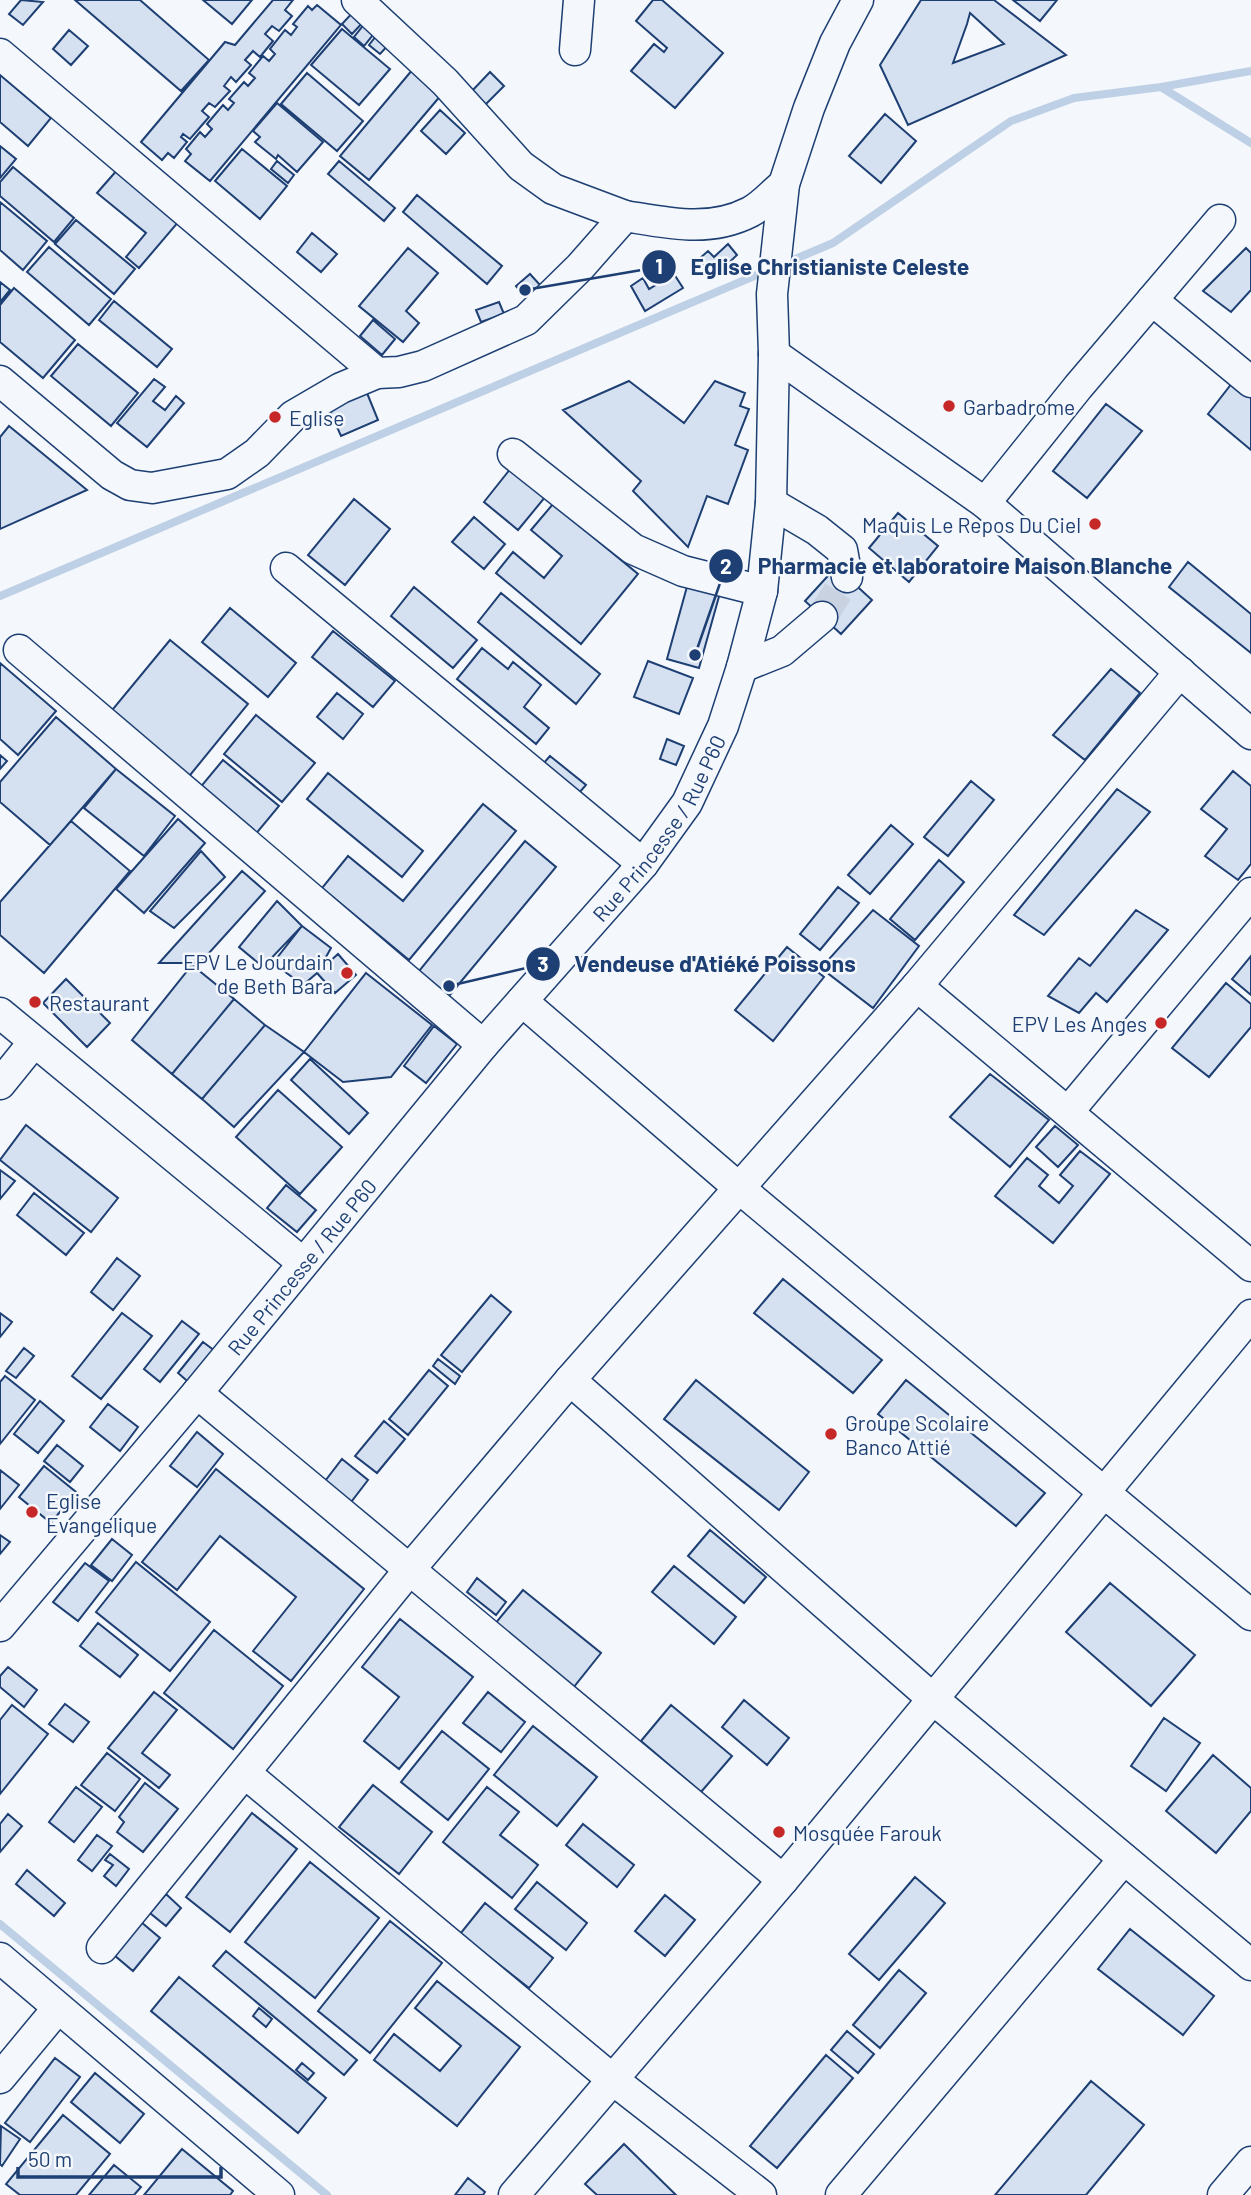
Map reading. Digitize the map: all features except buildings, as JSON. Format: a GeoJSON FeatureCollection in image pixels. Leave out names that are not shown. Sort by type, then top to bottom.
{"type":"FeatureCollection","features":[{"type":"Feature","properties":{"kind":"street"},"geometry":{"type":"LineString","coordinates":[[357,0],[445,82],[521,166],[553,189],[625,216],[710,226],[751,212],[783,184]]}},
{"type":"Feature","properties":{"kind":"street"},"geometry":{"type":"LineString","coordinates":[[575,50],[579,0]]}},
{"type":"Feature","properties":{"kind":"street","name":"Rue Princesse / Rue P60"},"geometry":{"type":"LineString","coordinates":[[0,1626],[197,1393],[483,1045],[643,864],[687,803],[723,726],[762,591],[771,503],[774,354],[772,294],[783,184],[835,43],[858,0]]}},
{"type":"Feature","properties":{"kind":"street"},"geometry":{"type":"LineString","coordinates":[[0,54],[377,373]]}},
{"type":"Feature","properties":{"kind":"street"},"geometry":{"type":"LineString","coordinates":[[0,381],[112,475],[130,485],[152,488],[227,474],[246,463],[282,426],[306,407],[341,388],[377,373],[399,372],[423,366],[526,320],[580,267],[625,216]]}},
{"type":"Feature","properties":{"kind":"street"},"geometry":{"type":"LineString","coordinates":[[985,503],[1078,387],[1220,220]]}},
{"type":"Feature","properties":{"kind":"street"},"geometry":{"type":"LineString","coordinates":[[1152,300],[1251,382]]}},
{"type":"Feature","properties":{"kind":"street"},"geometry":{"type":"LineString","coordinates":[[774,354],[985,503],[1251,734]]}},
{"type":"Feature","properties":{"kind":"street"},"geometry":{"type":"LineString","coordinates":[[513,454],[633,549],[683,571],[762,591]]}},
{"type":"Feature","properties":{"kind":"street"},"geometry":{"type":"LineString","coordinates":[[771,503],[817,530],[842,550],[847,577]]}},
{"type":"Feature","properties":{"kind":"street"},"geometry":{"type":"LineString","coordinates":[[286,568],[643,864]]}},
{"type":"Feature","properties":{"kind":"street"},"geometry":{"type":"LineString","coordinates":[[742,667],[782,651],[822,617]]}},
{"type":"Feature","properties":{"kind":"street"},"geometry":{"type":"LineString","coordinates":[[19,650],[483,1045]]}},
{"type":"Feature","properties":{"kind":"street"},"geometry":{"type":"LineString","coordinates":[[102,1948],[410,1569],[570,1380],[917,986],[1180,672]]}},
{"type":"Feature","properties":{"kind":"street"},"geometry":{"type":"LineString","coordinates":[[1068,1112],[1251,892]]}},
{"type":"Feature","properties":{"kind":"street"},"geometry":{"type":"LineString","coordinates":[[917,986],[1251,1266]]}},
{"type":"Feature","properties":{"kind":"street"},"geometry":{"type":"LineString","coordinates":[[522,1001],[738,1188],[1251,1615]]}},
{"type":"Feature","properties":{"kind":"street"},"geometry":{"type":"LineString","coordinates":[[0,1013],[303,1263]]}},
{"type":"Feature","properties":{"kind":"street"},"geometry":{"type":"LineString","coordinates":[[0,1084],[34,1042]]}},
{"type":"Feature","properties":{"kind":"street"},"geometry":{"type":"LineString","coordinates":[[514,2195],[783,1880],[1251,1314]]}},
{"type":"Feature","properties":{"kind":"street"},"geometry":{"type":"LineString","coordinates":[[570,1380],[933,1699],[1251,1965]]}},
{"type":"Feature","properties":{"kind":"street"},"geometry":{"type":"LineString","coordinates":[[197,1393],[783,1880]]}},
{"type":"Feature","properties":{"kind":"street"},"geometry":{"type":"LineString","coordinates":[[245,1773],[612,2080],[761,2195]]}},
{"type":"Feature","properties":{"kind":"street"},"geometry":{"type":"LineString","coordinates":[[841,2195],[1124,1859]]}},
{"type":"Feature","properties":{"kind":"street"},"geometry":{"type":"LineString","coordinates":[[0,1958],[279,2195]]}},
{"type":"Feature","properties":{"kind":"street"},"geometry":{"type":"LineString","coordinates":[[0,2078],[58,2008]]}},
{"type":"Feature","properties":{"kind":"street"},"geometry":{"type":"LineString","coordinates":[[1230,2192],[1251,2162]]}},
{"type":"Feature","properties":{"kind":"waterway"},"geometry":{"type":"LineString","coordinates":[[1161,87],[1251,71]]}},
{"type":"Feature","properties":{"kind":"waterway"},"geometry":{"type":"LineString","coordinates":[[781,265],[833,243],[1011,121],[1074,98],[1161,87],[1251,143]]}},
{"type":"Feature","properties":{"kind":"waterway"},"geometry":{"type":"LineString","coordinates":[[0,596],[766,271]]}},
{"type":"Feature","properties":{"kind":"waterway"},"geometry":{"type":"LineString","coordinates":[[0,1924],[327,2195]]}},
{"type":"Feature","properties":{"kind":"tunnel"},"geometry":{"type":"LineString","coordinates":[[822,617],[847,577]]}},
{"type":"Feature","properties":{"kind":"place","name":"Eglise Christianiste Celeste"},"geometry":{"type":"Point","coordinates":[525,290]}},
{"type":"Feature","properties":{"kind":"place","name":"Garbadrome"},"geometry":{"type":"Point","coordinates":[949,406]}},
{"type":"Feature","properties":{"kind":"place","name":"Eglise"},"geometry":{"type":"Point","coordinates":[275,417]}},
{"type":"Feature","properties":{"kind":"place","name":"Maquis Le Repos Du Ciel"},"geometry":{"type":"Point","coordinates":[1095,524]}},
{"type":"Feature","properties":{"kind":"place","name":"Pharmacie et laboratoire Maison Blanche"},"geometry":{"type":"Point","coordinates":[695,655]}},
{"type":"Feature","properties":{"kind":"place","name":"EPV Le Jourdain de Beth Bara"},"geometry":{"type":"Point","coordinates":[347,973]}},
{"type":"Feature","properties":{"kind":"place","name":"Vendeuse d'Atiéké Poissons"},"geometry":{"type":"Point","coordinates":[449,986]}},
{"type":"Feature","properties":{"kind":"place","name":"Restaurant"},"geometry":{"type":"Point","coordinates":[35,1002]}},
{"type":"Feature","properties":{"kind":"place","name":"EPV Les Anges"},"geometry":{"type":"Point","coordinates":[1161,1023]}},
{"type":"Feature","properties":{"kind":"place","name":"Groupe Scolaire Banco Attié"},"geometry":{"type":"Point","coordinates":[831,1434]}},
{"type":"Feature","properties":{"kind":"place","name":"Eglise Evangelique"},"geometry":{"type":"Point","coordinates":[32,1512]}},
{"type":"Feature","properties":{"kind":"place","name":"Mosquée Farouk"},"geometry":{"type":"Point","coordinates":[779,1832]}}]}
